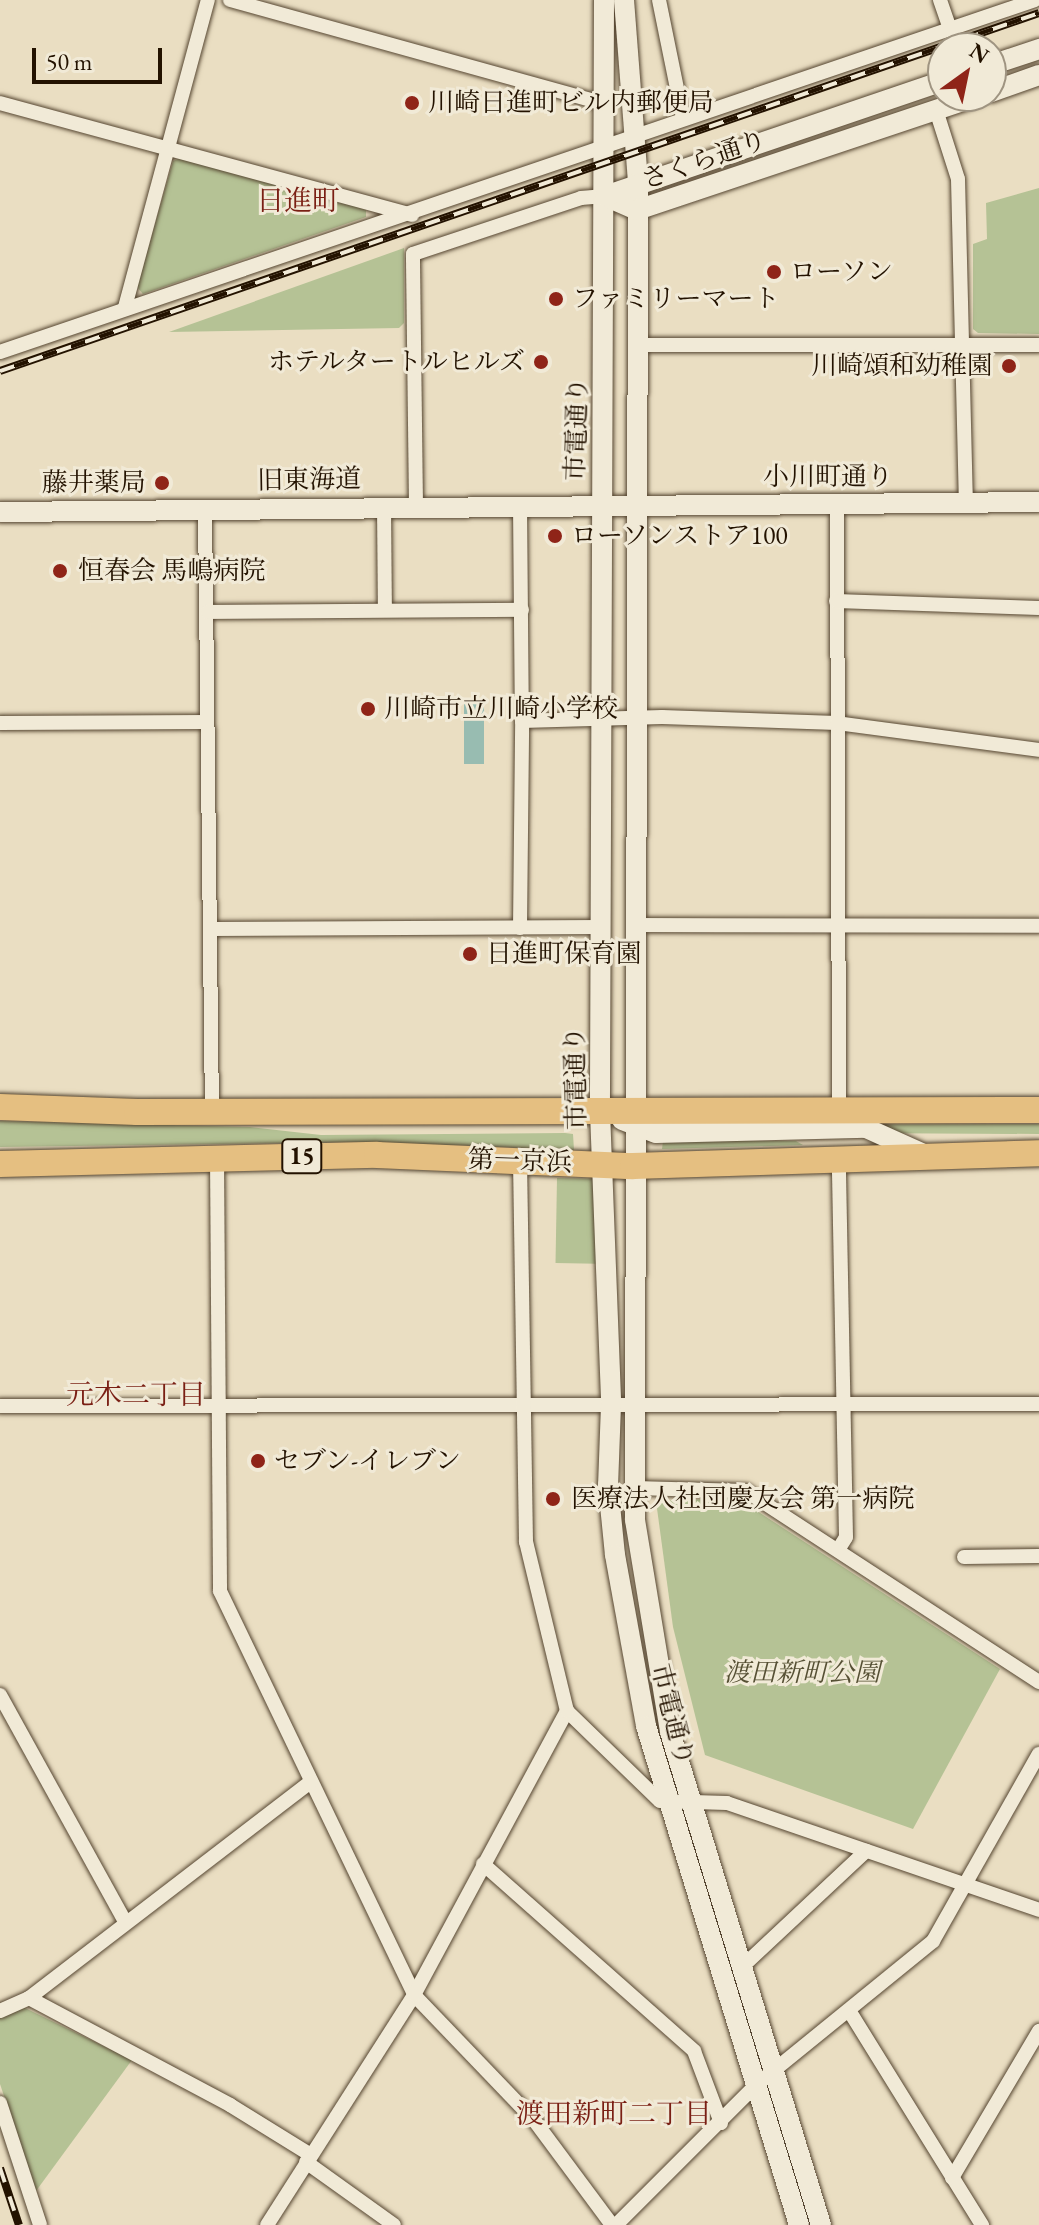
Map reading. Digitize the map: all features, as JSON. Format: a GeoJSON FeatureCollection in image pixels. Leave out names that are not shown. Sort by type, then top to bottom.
{"type":"FeatureCollection","features":[{"type":"Feature","properties":{"kind":"highway","name":"第一京浜"},"geometry":{"type":"LineString","coordinates":[[0,1107],[212,1112],[600,1112],[634,1118],[839,1110],[1039,1110]]}},
{"type":"Feature","properties":{"kind":"highway","name":"第一京浜"},"geometry":{"type":"LineString","coordinates":[[0,1164],[377,1155],[633,1166],[1039,1153]]}},
{"type":"Feature","properties":{"kind":"street"},"geometry":{"type":"LineString","coordinates":[[125,307],[208,0]]}},
{"type":"Feature","properties":{"kind":"street"},"geometry":{"type":"LineString","coordinates":[[230,0],[605,104]]}},
{"type":"Feature","properties":{"kind":"street","name":"市電通り"},"geometry":{"type":"LineString","coordinates":[[604,0],[605,196],[618,504],[635,720],[633,1166],[622,1406],[608,1485],[632,1666],[668,1803],[799,2225]]}},
{"type":"Feature","properties":{"kind":"street","name":"市電通り"},"geometry":{"type":"LineString","coordinates":[[624,0],[637,135],[636,345],[618,504],[603,721],[600,1112],[622,1406],[659,1687],[691,1805],[821,2225]]}},
{"type":"Feature","properties":{"kind":"street"},"geometry":{"type":"LineString","coordinates":[[659,0],[683,118]]}},
{"type":"Feature","properties":{"kind":"street"},"geometry":{"type":"LineString","coordinates":[[940,0],[950,29]]}},
{"type":"Feature","properties":{"kind":"street"},"geometry":{"type":"LineString","coordinates":[[0,352],[125,307],[412,215],[683,118],[1035,0]]}},
{"type":"Feature","properties":{"kind":"street"},"geometry":{"type":"LineString","coordinates":[[1007,60],[1039,49]]}},
{"type":"Feature","properties":{"kind":"street"},"geometry":{"type":"LineString","coordinates":[[1007,86],[1039,75]]}},
{"type":"Feature","properties":{"kind":"street","name":"さくら通り"},"geometry":{"type":"LineString","coordinates":[[605,196],[638,174],[660,176],[927,86]]}},
{"type":"Feature","properties":{"kind":"street"},"geometry":{"type":"LineString","coordinates":[[0,103],[412,215]]}},
{"type":"Feature","properties":{"kind":"street","name":"さくら通り"},"geometry":{"type":"LineString","coordinates":[[605,196],[637,210],[930,112]]}},
{"type":"Feature","properties":{"kind":"street"},"geometry":{"type":"LineString","coordinates":[[937,112],[958,179],[966,502]]}},
{"type":"Feature","properties":{"kind":"street"},"geometry":{"type":"LineString","coordinates":[[416,506],[413,254],[581,198],[605,196]]}},
{"type":"Feature","properties":{"kind":"street"},"geometry":{"type":"LineString","coordinates":[[636,345],[1039,345]]}},
{"type":"Feature","properties":{"kind":"street","name":"小川町通り"},"geometry":{"type":"LineString","coordinates":[[618,504],[1039,502]]}},
{"type":"Feature","properties":{"kind":"street"},"geometry":{"type":"LineString","coordinates":[[837,503],[839,1110]]}},
{"type":"Feature","properties":{"kind":"street"},"geometry":{"type":"LineString","coordinates":[[520,504],[520,928]]}},
{"type":"Feature","properties":{"kind":"street","name":"旧東海道"},"geometry":{"type":"LineString","coordinates":[[0,512],[618,504]]}},
{"type":"Feature","properties":{"kind":"street"},"geometry":{"type":"LineString","coordinates":[[384,505],[385,610]]}},
{"type":"Feature","properties":{"kind":"street"},"geometry":{"type":"LineString","coordinates":[[205,508],[212,1112]]}},
{"type":"Feature","properties":{"kind":"street"},"geometry":{"type":"LineString","coordinates":[[836,601],[1039,608]]}},
{"type":"Feature","properties":{"kind":"street"},"geometry":{"type":"LineString","coordinates":[[208,612],[522,610]]}},
{"type":"Feature","properties":{"kind":"street"},"geometry":{"type":"LineString","coordinates":[[522,721],[837,723],[1039,750]]}},
{"type":"Feature","properties":{"kind":"street"},"geometry":{"type":"LineString","coordinates":[[0,723],[207,722]]}},
{"type":"Feature","properties":{"kind":"street"},"geometry":{"type":"LineString","coordinates":[[634,925],[1039,926]]}},
{"type":"Feature","properties":{"kind":"street"},"geometry":{"type":"LineString","coordinates":[[211,929],[601,927]]}},
{"type":"Feature","properties":{"kind":"street"},"geometry":{"type":"LineString","coordinates":[[634,1118],[656,1133],[866,1128],[926,1155]]}},
{"type":"Feature","properties":{"kind":"street"},"geometry":{"type":"LineString","coordinates":[[217,1157],[220,1591],[414,1995],[534,2120],[614,2225],[721,2123],[756,2085],[775,2074],[933,1941],[1039,1754]]}},
{"type":"Feature","properties":{"kind":"street"},"geometry":{"type":"LineString","coordinates":[[838,1550],[846,1537],[839,1161]]}},
{"type":"Feature","properties":{"kind":"street"},"geometry":{"type":"LineString","coordinates":[[520,1162],[526,1542],[567,1711],[648,1793],[668,1803],[727,1803],[1039,1910]]}},
{"type":"Feature","properties":{"kind":"street"},"geometry":{"type":"LineString","coordinates":[[0,1406],[217,1408],[1039,1404]]}},
{"type":"Feature","properties":{"kind":"street"},"geometry":{"type":"LineString","coordinates":[[633,1488],[746,1491],[1039,1682]]}},
{"type":"Feature","properties":{"kind":"street"},"geometry":{"type":"LineString","coordinates":[[964,1557],[1039,1556]]}},
{"type":"Feature","properties":{"kind":"street"},"geometry":{"type":"LineString","coordinates":[[0,1695],[126,1923]]}},
{"type":"Feature","properties":{"kind":"street"},"geometry":{"type":"LineString","coordinates":[[267,2225],[414,1995],[567,1711]]}},
{"type":"Feature","properties":{"kind":"street"},"geometry":{"type":"LineString","coordinates":[[0,2011],[29,1998],[311,1782]]}},
{"type":"Feature","properties":{"kind":"street"},"geometry":{"type":"LineString","coordinates":[[742,1967],[866,1851]]}},
{"type":"Feature","properties":{"kind":"street"},"geometry":{"type":"LineString","coordinates":[[483,1864],[694,2051],[721,2123]]}},
{"type":"Feature","properties":{"kind":"street"},"geometry":{"type":"LineString","coordinates":[[29,1998],[197,2087],[308,2159],[394,2225]]}},
{"type":"Feature","properties":{"kind":"street"},"geometry":{"type":"LineString","coordinates":[[850,2012],[982,2225]]}},
{"type":"Feature","properties":{"kind":"street"},"geometry":{"type":"LineString","coordinates":[[952,2178],[1039,2031]]}},
{"type":"Feature","properties":{"kind":"street"},"geometry":{"type":"LineString","coordinates":[[0,2103],[40,2225]]}},
{"type":"Feature","properties":{"kind":"green space"},"geometry":{"type":"Polygon","coordinates":[[[180,158],[366,208],[366,217],[143,294],[137,287],[173,161],[180,158]]]}},
{"type":"Feature","properties":{"kind":"green space"},"geometry":{"type":"Polygon","coordinates":[[[1039,188],[1039,334],[978,333],[973,329],[973,244],[987,239],[986,203],[1039,188]]]}},
{"type":"Feature","properties":{"kind":"green space"},"geometry":{"type":"Polygon","coordinates":[[[404,248],[404,323],[399,328],[169,332],[404,248]]]}},
{"type":"Feature","properties":{"kind":"green space"},"geometry":{"type":"Polygon","coordinates":[[[0,1121],[250,1127],[321,1135],[565,1133],[573,1134],[574,1150],[368,1142],[0,1147],[0,1121]]]}},
{"type":"Feature","properties":{"kind":"green space"},"geometry":{"type":"Polygon","coordinates":[[[1039,1124],[1039,1134],[675,1132],[679,1125],[1039,1124]]]}},
{"type":"Feature","properties":{"kind":"green space"},"geometry":{"type":"Polygon","coordinates":[[[663,1141],[796,1141],[803,1145],[662,1149],[663,1141]]]}},
{"type":"Feature","properties":{"kind":"green space"},"geometry":{"type":"Polygon","coordinates":[[[557,1178],[598,1179],[597,1264],[556,1263],[557,1178]]]}},
{"type":"Feature","properties":{"kind":"green space","name":"渡田新町公園"},"geometry":{"type":"Polygon","coordinates":[[[737,1498],[1000,1669],[913,1829],[705,1755],[673,1627],[656,1501],[737,1498]]]}},
{"type":"Feature","properties":{"kind":"green space"},"geometry":{"type":"Polygon","coordinates":[[[23,2007],[132,2060],[36,2191],[0,2084],[0,2017],[23,2007]]]}},
{"type":"Feature","properties":{"kind":"water"},"geometry":{"type":"Polygon","coordinates":[[[464,701],[484,701],[484,764],[464,764],[464,701]]]}},
{"type":"Feature","properties":{"kind":"railway"},"geometry":{"type":"LineString","coordinates":[[0,371],[1039,13]]}},
{"type":"Feature","properties":{"kind":"railway"},"geometry":{"type":"LineString","coordinates":[[0,2168],[19,2225]]}},
{"type":"Feature","properties":{"kind":"place","name":"川崎日進町ビル内郵便局"},"geometry":{"type":"Point","coordinates":[412,103]}},
{"type":"Feature","properties":{"kind":"place","name":"ローソン"},"geometry":{"type":"Point","coordinates":[774,272]}},
{"type":"Feature","properties":{"kind":"place","name":"ファミリーマート"},"geometry":{"type":"Point","coordinates":[556,299]}},
{"type":"Feature","properties":{"kind":"place","name":"ホテルタートルヒルズ"},"geometry":{"type":"Point","coordinates":[541,362]}},
{"type":"Feature","properties":{"kind":"place","name":"川崎頌和幼稚園"},"geometry":{"type":"Point","coordinates":[1009,366]}},
{"type":"Feature","properties":{"kind":"place","name":"藤井薬局"},"geometry":{"type":"Point","coordinates":[162,483]}},
{"type":"Feature","properties":{"kind":"place","name":"ローソンストア100"},"geometry":{"type":"Point","coordinates":[555,536]}},
{"type":"Feature","properties":{"kind":"place","name":"恒春会 馬嶋病院"},"geometry":{"type":"Point","coordinates":[60,571]}},
{"type":"Feature","properties":{"kind":"place","name":"川崎市立川崎小学校"},"geometry":{"type":"Point","coordinates":[368,709]}},
{"type":"Feature","properties":{"kind":"place","name":"日進町保育園"},"geometry":{"type":"Point","coordinates":[470,954]}},
{"type":"Feature","properties":{"kind":"place","name":"セブン-イレブン"},"geometry":{"type":"Point","coordinates":[258,1461]}},
{"type":"Feature","properties":{"kind":"place","name":"医療法人社団慶友会 第一病院"},"geometry":{"type":"Point","coordinates":[553,1499]}},
{"type":"Feature","properties":{"kind":"district","name":"日進町"},"geometry":{"type":"Point","coordinates":[298,200]}},
{"type":"Feature","properties":{"kind":"district","name":"元木二丁目"},"geometry":{"type":"Point","coordinates":[136,1394]}},
{"type":"Feature","properties":{"kind":"district","name":"渡田新町二丁目"},"geometry":{"type":"Point","coordinates":[614,2113]}}]}
